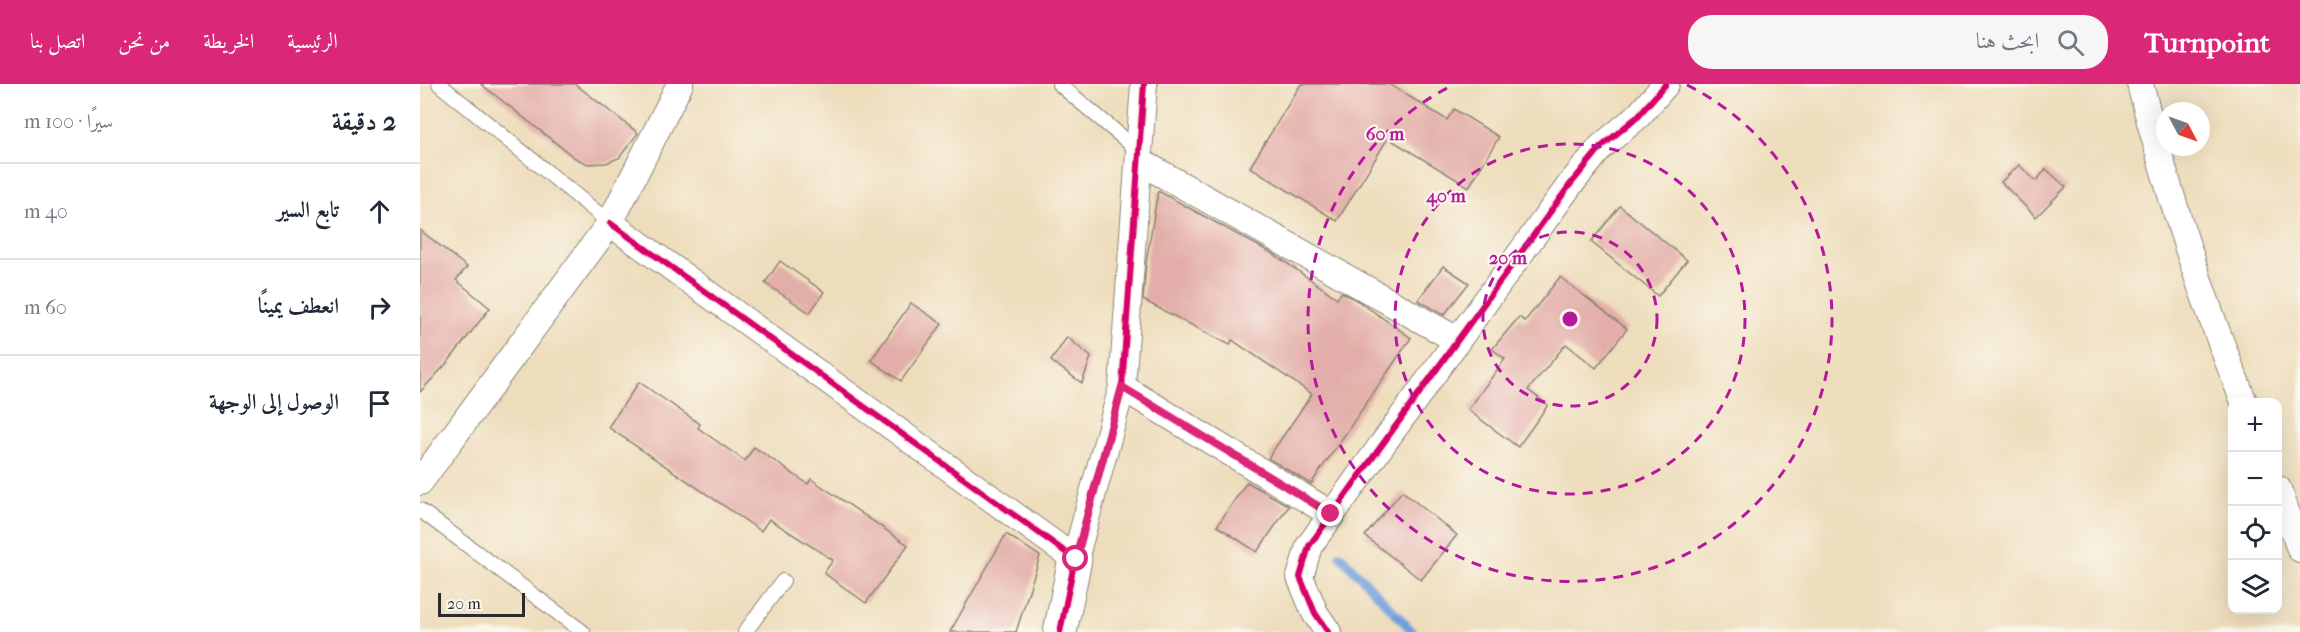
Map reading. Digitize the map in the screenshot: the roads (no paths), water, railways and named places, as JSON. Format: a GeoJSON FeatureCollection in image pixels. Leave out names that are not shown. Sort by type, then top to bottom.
{"type":"FeatureCollection","features":[{"type":"Feature","properties":{"kind":"street"},"geometry":{"type":"LineString","coordinates":[[420,482],[610,223],[680,84]]}},
{"type":"Feature","properties":{"kind":"street"},"geometry":{"type":"LineString","coordinates":[[1060,632],[1076,559],[1122,387],[1144,84]]}},
{"type":"Feature","properties":{"kind":"street"},"geometry":{"type":"LineString","coordinates":[[1328,632],[1315,613],[1300,577],[1309,546],[1569,186],[1600,147],[1638,116],[1666,84]]}},
{"type":"Feature","properties":{"kind":"street"},"geometry":{"type":"LineString","coordinates":[[2140,84],[2183,238],[2214,328],[2242,398]]}},
{"type":"Feature","properties":{"kind":"street"},"geometry":{"type":"LineString","coordinates":[[1140,156],[1457,340]]}},
{"type":"Feature","properties":{"kind":"street"},"geometry":{"type":"LineString","coordinates":[[610,223],[1076,559]]}},
{"type":"Feature","properties":{"kind":"street"},"geometry":{"type":"LineString","coordinates":[[1122,387],[1331,514]]}},
{"type":"Feature","properties":{"kind":"street"},"geometry":{"type":"LineString","coordinates":[[2282,502],[2300,549]]}},
{"type":"Feature","properties":{"kind":"lane"},"geometry":{"type":"LineString","coordinates":[[439,84],[610,223]]}},
{"type":"Feature","properties":{"kind":"lane"},"geometry":{"type":"LineString","coordinates":[[1059,84],[1140,156]]}},
{"type":"Feature","properties":{"kind":"lane"},"geometry":{"type":"LineString","coordinates":[[420,510],[583,632]]}},
{"type":"Feature","properties":{"kind":"lane"},"geometry":{"type":"LineString","coordinates":[[745,632],[783,581]]}},
{"type":"Feature","properties":{"kind":"waterway"},"geometry":{"type":"LineString","coordinates":[[1340,555],[1413,632]]}}]}
